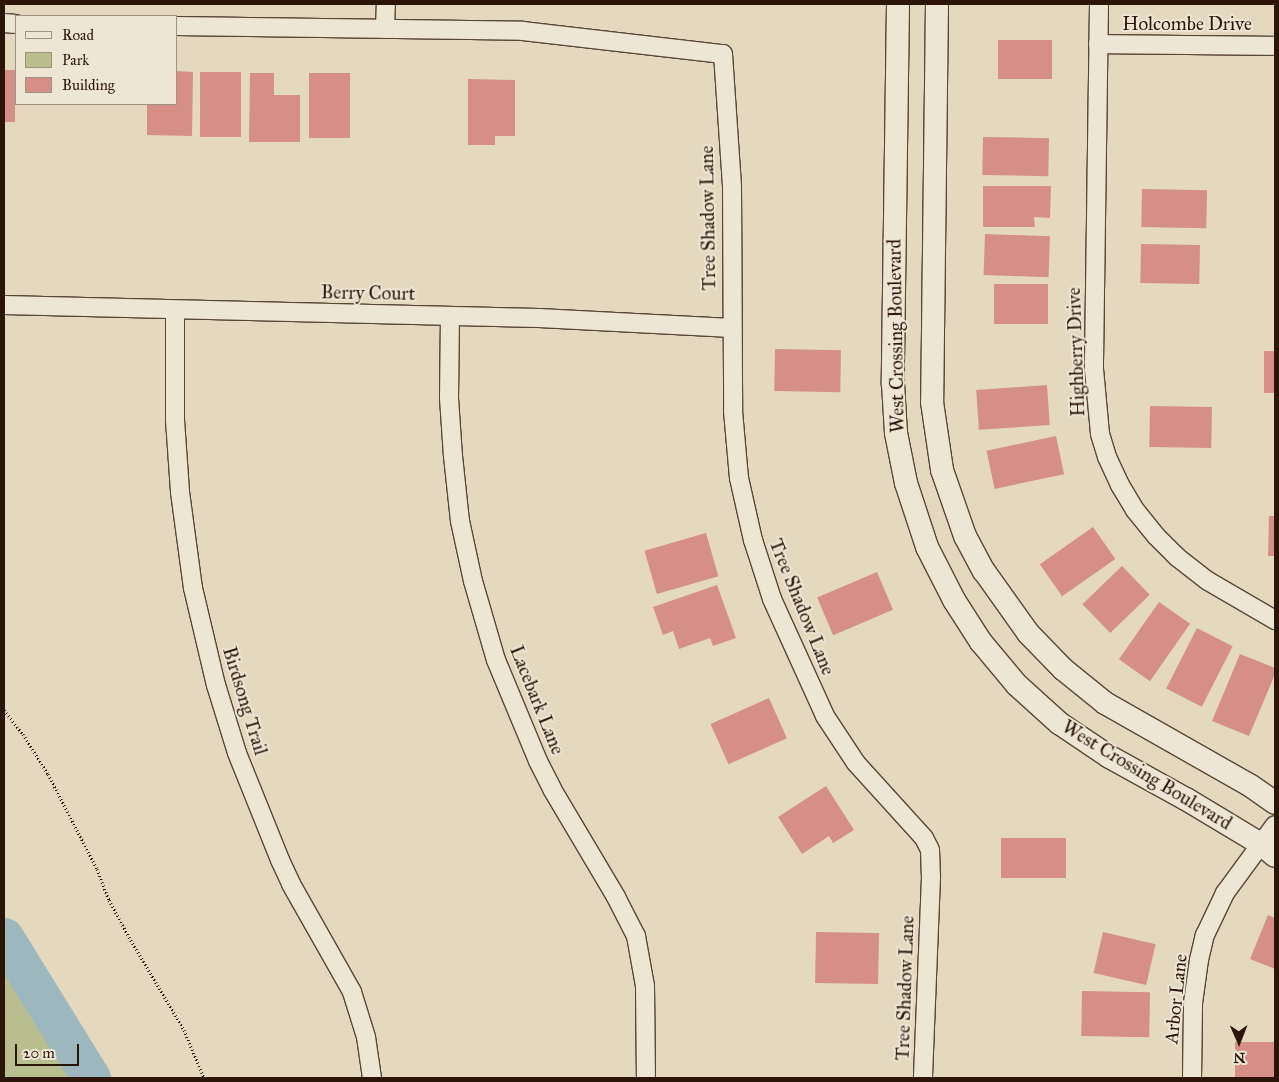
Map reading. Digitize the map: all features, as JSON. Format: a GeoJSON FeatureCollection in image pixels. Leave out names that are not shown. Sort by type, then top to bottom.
{"type":"FeatureCollection","features":[{"type":"Feature","properties":{"kind":"street"},"geometry":{"type":"LineString","coordinates":[[178,26],[386,29],[386,4]]}},
{"type":"Feature","properties":{"kind":"street","name":"West Crossing Boulevard"},"geometry":{"type":"LineString","coordinates":[[898,4],[894,404],[896,433],[906,483],[927,547],[954,600],[981,642],[1017,685],[1059,723],[1108,756],[1186,799],[1268,850]]}},
{"type":"Feature","properties":{"kind":"street","name":"West Crossing Boulevard"},"geometry":{"type":"LineString","coordinates":[[937,4],[932,402],[942,470],[965,536],[984,571],[1028,633],[1063,669],[1105,703],[1250,786],[1275,803]]}},
{"type":"Feature","properties":{"kind":"street","name":"Highberry Drive"},"geometry":{"type":"LineString","coordinates":[[1099,4],[1094,369],[1097,411],[1107,457],[1134,510],[1161,541],[1208,581],[1275,620]]}},
{"type":"Feature","properties":{"kind":"street","name":"Tree Shadow Lane"},"geometry":{"type":"LineString","coordinates":[[386,29],[481,29],[560,33],[723,54],[732,187],[733,411],[739,478],[753,540],[772,599],[813,691],[839,738],[874,786],[924,838],[930,850],[932,870],[923,1078]]}},
{"type":"Feature","properties":{"kind":"street","name":"Holcombe Drive"},"geometry":{"type":"LineString","coordinates":[[1098,44],[1275,46]]}},
{"type":"Feature","properties":{"kind":"street","name":"Berry Court"},"geometry":{"type":"LineString","coordinates":[[4,305],[558,318],[732,328]]}},
{"type":"Feature","properties":{"kind":"street","name":"Birdsong Trail"},"geometry":{"type":"LineString","coordinates":[[176,310],[175,420],[180,492],[193,588],[216,685],[238,753],[280,860],[295,892],[352,992],[366,1037],[372,1078]]}},
{"type":"Feature","properties":{"kind":"street","name":"Lacebark Lane"},"geometry":{"type":"LineString","coordinates":[[450,316],[449,398],[452,456],[460,521],[473,582],[496,660],[538,761],[552,789],[616,896],[636,936],[645,986],[646,1078]]}},
{"type":"Feature","properties":{"kind":"street","name":"Arbor Lane"},"geometry":{"type":"LineString","coordinates":[[1192,1078],[1195,980],[1205,934],[1225,893],[1268,850],[1275,825]]}},
{"type":"Feature","properties":{"kind":"path"},"geometry":{"type":"LineString","coordinates":[[4,710],[23,734],[48,774],[97,869],[129,937],[184,1030],[204,1078]]}},
{"type":"Feature","properties":{"kind":"green space"},"geometry":{"type":"Polygon","coordinates":[[[4,959],[77,1078],[4,1078],[4,959]]]}},
{"type":"Feature","properties":{"kind":"building"},"geometry":{"type":"Polygon","coordinates":[[[998,40],[1052,40],[1052,79],[998,79],[998,40]]]}},
{"type":"Feature","properties":{"kind":"building"},"geometry":{"type":"Polygon","coordinates":[[[4,70],[15,70],[15,122],[4,122],[4,70]]]}},
{"type":"Feature","properties":{"kind":"building"},"geometry":{"type":"Polygon","coordinates":[[[178,71],[193,72],[192,136],[147,135],[147,105],[178,105],[178,71]]]}},
{"type":"Feature","properties":{"kind":"building"},"geometry":{"type":"Polygon","coordinates":[[[200,72],[241,72],[241,137],[200,137],[200,72]]]}},
{"type":"Feature","properties":{"kind":"building"},"geometry":{"type":"Polygon","coordinates":[[[250,73],[274,73],[274,95],[300,95],[300,142],[249,142],[250,73]]]}},
{"type":"Feature","properties":{"kind":"building"},"geometry":{"type":"Polygon","coordinates":[[[309,73],[350,73],[350,138],[309,138],[309,73]]]}},
{"type":"Feature","properties":{"kind":"building"},"geometry":{"type":"Polygon","coordinates":[[[468,79],[515,80],[515,136],[495,136],[495,145],[468,145],[468,79]]]}},
{"type":"Feature","properties":{"kind":"building"},"geometry":{"type":"Polygon","coordinates":[[[983,137],[1049,138],[1048,176],[982,175],[983,137]]]}},
{"type":"Feature","properties":{"kind":"building"},"geometry":{"type":"Polygon","coordinates":[[[983,186],[1051,186],[1050,218],[1034,217],[1035,227],[983,227],[983,186]]]}},
{"type":"Feature","properties":{"kind":"building"},"geometry":{"type":"Polygon","coordinates":[[[1142,189],[1207,190],[1206,228],[1141,227],[1142,189]]]}},
{"type":"Feature","properties":{"kind":"building"},"geometry":{"type":"Polygon","coordinates":[[[985,234],[1050,236],[1049,277],[984,275],[985,234]]]}},
{"type":"Feature","properties":{"kind":"building"},"geometry":{"type":"Polygon","coordinates":[[[1141,244],[1200,245],[1199,284],[1140,283],[1141,244]]]}},
{"type":"Feature","properties":{"kind":"building"},"geometry":{"type":"Polygon","coordinates":[[[994,284],[1048,284],[1048,324],[994,324],[994,284]]]}},
{"type":"Feature","properties":{"kind":"building"},"geometry":{"type":"Polygon","coordinates":[[[775,349],[841,350],[840,392],[774,391],[775,349]]]}},
{"type":"Feature","properties":{"kind":"building"},"geometry":{"type":"Polygon","coordinates":[[[1264,351],[1275,351],[1275,393],[1264,393],[1264,351]]]}},
{"type":"Feature","properties":{"kind":"building"},"geometry":{"type":"Polygon","coordinates":[[[1047,385],[1050,425],[979,430],[976,390],[1047,385]]]}},
{"type":"Feature","properties":{"kind":"building"},"geometry":{"type":"Polygon","coordinates":[[[1150,406],[1212,407],[1211,448],[1149,447],[1150,406]]]}},
{"type":"Feature","properties":{"kind":"building"},"geometry":{"type":"Polygon","coordinates":[[[1056,436],[1064,474],[995,489],[987,451],[1056,436]]]}},
{"type":"Feature","properties":{"kind":"building"},"geometry":{"type":"Polygon","coordinates":[[[1269,516],[1275,516],[1275,556],[1268,556],[1269,516]]]}},
{"type":"Feature","properties":{"kind":"building"},"geometry":{"type":"Polygon","coordinates":[[[1093,527],[1115,559],[1062,596],[1040,564],[1093,527]]]}},
{"type":"Feature","properties":{"kind":"building"},"geometry":{"type":"Polygon","coordinates":[[[706,533],[718,576],[657,594],[644,551],[706,533]]]}},
{"type":"Feature","properties":{"kind":"building"},"geometry":{"type":"Polygon","coordinates":[[[1122,566],[1150,595],[1110,633],[1082,604],[1122,566]]]}},
{"type":"Feature","properties":{"kind":"building"},"geometry":{"type":"Polygon","coordinates":[[[877,572],[893,610],[833,635],[817,597],[877,572]]]}},
{"type":"Feature","properties":{"kind":"building"},"geometry":{"type":"Polygon","coordinates":[[[717,585],[736,638],[713,646],[710,638],[679,649],[673,631],[663,635],[653,607],[717,585]]]}},
{"type":"Feature","properties":{"kind":"building"},"geometry":{"type":"Polygon","coordinates":[[[1159,602],[1190,624],[1150,681],[1119,659],[1159,602]]]}},
{"type":"Feature","properties":{"kind":"building"},"geometry":{"type":"Polygon","coordinates":[[[1197,628],[1233,646],[1202,707],[1166,689],[1197,628]]]}},
{"type":"Feature","properties":{"kind":"building"},"geometry":{"type":"Polygon","coordinates":[[[1240,654],[1275,668],[1275,674],[1249,736],[1212,721],[1240,654]]]}},
{"type":"Feature","properties":{"kind":"building"},"geometry":{"type":"Polygon","coordinates":[[[769,698],[787,738],[728,764],[711,724],[769,698]]]}},
{"type":"Feature","properties":{"kind":"building"},"geometry":{"type":"Polygon","coordinates":[[[826,786],[854,830],[833,843],[829,836],[802,854],[778,817],[826,786]]]}},
{"type":"Feature","properties":{"kind":"building"},"geometry":{"type":"Polygon","coordinates":[[[1001,838],[1066,838],[1066,878],[1001,878],[1001,838]]]}},
{"type":"Feature","properties":{"kind":"building"},"geometry":{"type":"Polygon","coordinates":[[[1268,915],[1275,918],[1275,969],[1250,959],[1268,915]]]}},
{"type":"Feature","properties":{"kind":"building"},"geometry":{"type":"Polygon","coordinates":[[[816,932],[879,933],[878,984],[815,983],[816,932]]]}},
{"type":"Feature","properties":{"kind":"building"},"geometry":{"type":"Polygon","coordinates":[[[1103,932],[1156,944],[1146,985],[1094,973],[1103,932]]]}},
{"type":"Feature","properties":{"kind":"building"},"geometry":{"type":"Polygon","coordinates":[[[1082,991],[1150,992],[1149,1037],[1081,1036],[1082,991]]]}},
{"type":"Feature","properties":{"kind":"building"},"geometry":{"type":"Polygon","coordinates":[[[1235,1042],[1275,1042],[1275,1078],[1235,1078],[1235,1042]]]}},
{"type":"Feature","properties":{"kind":"waterway"},"geometry":{"type":"LineString","coordinates":[[4,937],[91,1078]]}}]}
